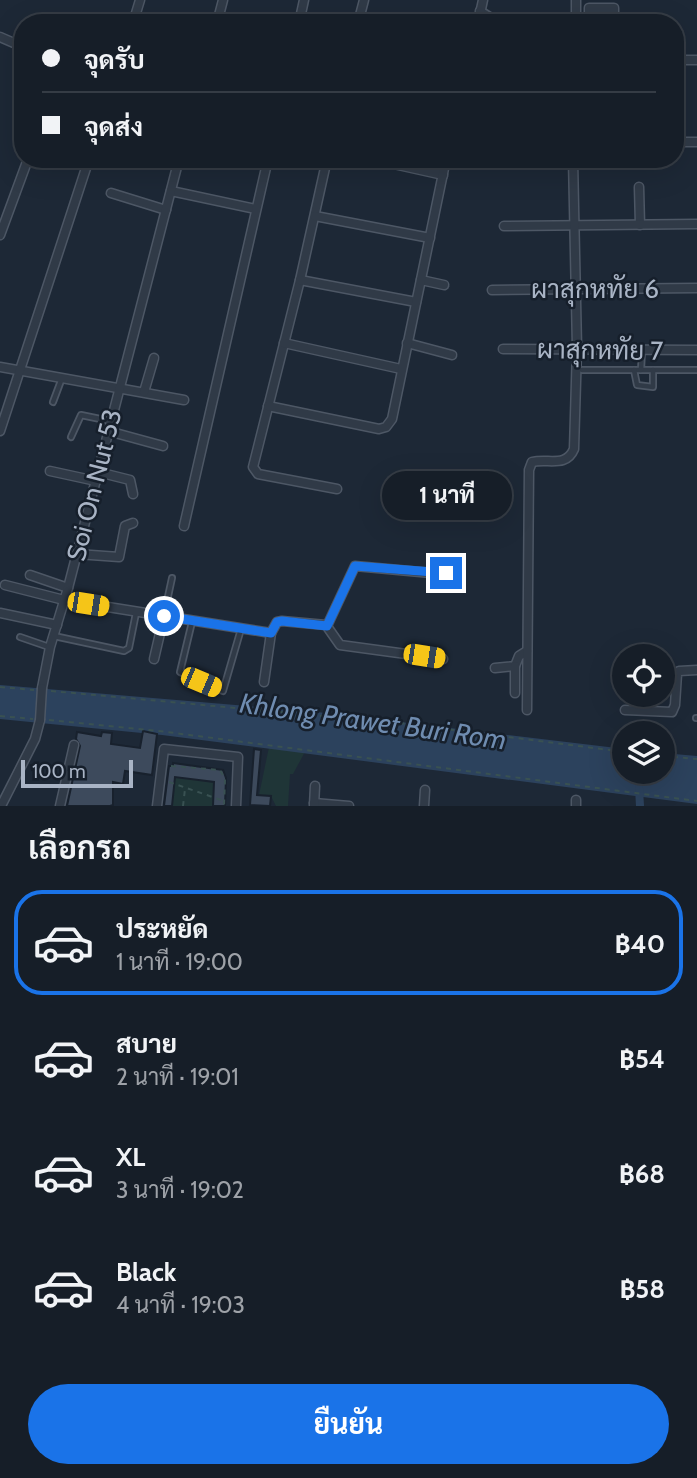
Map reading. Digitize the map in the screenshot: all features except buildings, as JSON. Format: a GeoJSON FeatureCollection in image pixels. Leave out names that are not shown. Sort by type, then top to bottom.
{"type":"FeatureCollection","features":[{"type":"Feature","properties":{"kind":"street"},"geometry":{"type":"LineString","coordinates":[[480,14],[483,0]]}},
{"type":"Feature","properties":{"kind":"street"},"geometry":{"type":"LineString","coordinates":[[589,14],[589,8],[614,8],[614,14]]}},
{"type":"Feature","properties":{"kind":"street"},"geometry":{"type":"LineString","coordinates":[[480,11],[485,14]]}},
{"type":"Feature","properties":{"kind":"street"},"geometry":{"type":"LineString","coordinates":[[0,235],[25,168]]}},
{"type":"Feature","properties":{"kind":"street"},"geometry":{"type":"LineString","coordinates":[[0,431],[86,168]]}},
{"type":"Feature","properties":{"kind":"street","name":"Soi On Nut 53"},"geometry":{"type":"LineString","coordinates":[[1,806],[3,796],[35,739],[50,647],[77,555],[118,387],[177,168]]}},
{"type":"Feature","properties":{"kind":"street"},"geometry":{"type":"LineString","coordinates":[[184,526],[266,168]]}},
{"type":"Feature","properties":{"kind":"street"},"geometry":{"type":"LineString","coordinates":[[325,168],[253,467],[255,473],[337,489]]}},
{"type":"Feature","properties":{"kind":"street"},"geometry":{"type":"LineString","coordinates":[[412,168],[443,175]]}},
{"type":"Feature","properties":{"kind":"street"},"geometry":{"type":"LineString","coordinates":[[268,406],[379,429],[386,427],[392,419],[444,168]]}},
{"type":"Feature","properties":{"kind":"street"},"geometry":{"type":"LineString","coordinates":[[527,710],[528,470],[532,462],[560,462],[568,459],[575,449],[577,348],[573,289],[573,168]]}},
{"type":"Feature","properties":{"kind":"street"},"geometry":{"type":"LineString","coordinates":[[639,187],[640,225]]}},
{"type":"Feature","properties":{"kind":"street"},"geometry":{"type":"LineString","coordinates":[[171,191],[256,209]]}},
{"type":"Feature","properties":{"kind":"street"},"geometry":{"type":"LineString","coordinates":[[111,193],[166,210]]}},
{"type":"Feature","properties":{"kind":"street"},"geometry":{"type":"LineString","coordinates":[[315,216],[430,238]]}},
{"type":"Feature","properties":{"kind":"street"},"geometry":{"type":"LineString","coordinates":[[503,226],[697,224]]}},
{"type":"Feature","properties":{"kind":"street"},"geometry":{"type":"LineString","coordinates":[[300,280],[416,302]]}},
{"type":"Feature","properties":{"kind":"street"},"geometry":{"type":"LineString","coordinates":[[421,280],[444,285]]}},
{"type":"Feature","properties":{"kind":"street","name":"ผาสุกหทัย 6"},"geometry":{"type":"LineString","coordinates":[[492,290],[697,288]]}},
{"type":"Feature","properties":{"kind":"street"},"geometry":{"type":"LineString","coordinates":[[284,343],[401,369]]}},
{"type":"Feature","properties":{"kind":"street"},"geometry":{"type":"LineString","coordinates":[[407,343],[452,355]]}},
{"type":"Feature","properties":{"kind":"street","name":"ผาสุกหทัย 7"},"geometry":{"type":"LineString","coordinates":[[503,349],[697,350]]}},
{"type":"Feature","properties":{"kind":"street"},"geometry":{"type":"LineString","coordinates":[[144,392],[154,358]]}},
{"type":"Feature","properties":{"kind":"street"},"geometry":{"type":"LineString","coordinates":[[0,367],[184,400]]}},
{"type":"Feature","properties":{"kind":"street"},"geometry":{"type":"LineString","coordinates":[[108,431],[163,446]]}},
{"type":"Feature","properties":{"kind":"street"},"geometry":{"type":"LineString","coordinates":[[50,471],[130,481],[133,494]]}},
{"type":"Feature","properties":{"kind":"street"},"geometry":{"type":"LineString","coordinates":[[77,555],[119,557],[125,526],[133,523]]}},
{"type":"Feature","properties":{"kind":"street"},"geometry":{"type":"LineString","coordinates":[[327,626],[355,566],[442,574],[448,571],[448,562]]}},
{"type":"Feature","properties":{"kind":"street"},"geometry":{"type":"LineString","coordinates":[[30,575],[68,588]]}},
{"type":"Feature","properties":{"kind":"street"},"geometry":{"type":"LineString","coordinates":[[5,585],[64,600],[271,633]]}},
{"type":"Feature","properties":{"kind":"street"},"geometry":{"type":"LineString","coordinates":[[0,613],[57,625]]}},
{"type":"Feature","properties":{"kind":"street"},"geometry":{"type":"LineString","coordinates":[[154,659],[164,616]]}},
{"type":"Feature","properties":{"kind":"street"},"geometry":{"type":"LineString","coordinates":[[264,682],[271,633],[277,622],[282,621],[327,626],[340,645],[443,659]]}},
{"type":"Feature","properties":{"kind":"street"},"geometry":{"type":"LineString","coordinates":[[515,693],[515,666],[519,656],[527,650]]}},
{"type":"Feature","properties":{"kind":"street"},"geometry":{"type":"LineString","coordinates":[[495,668],[515,666]]}},
{"type":"Feature","properties":{"kind":"street"},"geometry":{"type":"LineString","coordinates":[[625,710],[672,712],[676,705],[677,674],[680,671],[697,670]]}},
{"type":"Feature","properties":{"kind":"street"},"geometry":{"type":"LineString","coordinates":[[60,806],[74,745]]}},
{"type":"Feature","properties":{"kind":"street"},"geometry":{"type":"LineString","coordinates":[[156,806],[164,749],[238,757],[236,806]]}},
{"type":"Feature","properties":{"kind":"street"},"geometry":{"type":"LineString","coordinates":[[315,786],[314,804],[349,806]]}},
{"type":"Feature","properties":{"kind":"street"},"geometry":{"type":"LineString","coordinates":[[424,806],[425,790]]}},
{"type":"Feature","properties":{"kind":"lane"},"geometry":{"type":"LineString","coordinates":[[641,370],[642,351]]}},
{"type":"Feature","properties":{"kind":"lane"},"geometry":{"type":"LineString","coordinates":[[582,370],[697,370]]}},
{"type":"Feature","properties":{"kind":"lane"},"geometry":{"type":"LineString","coordinates":[[634,370],[636,385],[653,387],[653,370]]}},
{"type":"Feature","properties":{"kind":"lane"},"geometry":{"type":"LineString","coordinates":[[53,402],[62,378]]}},
{"type":"Feature","properties":{"kind":"lane"},"geometry":{"type":"LineString","coordinates":[[71,437],[81,415],[110,421]]}},
{"type":"Feature","properties":{"kind":"lane"},"geometry":{"type":"LineString","coordinates":[[164,616],[172,578]]}},
{"type":"Feature","properties":{"kind":"lane"},"geometry":{"type":"LineString","coordinates":[[53,636],[124,651],[129,648],[136,611]]}},
{"type":"Feature","properties":{"kind":"lane"},"geometry":{"type":"LineString","coordinates":[[192,622],[180,671],[223,691],[241,629]]}},
{"type":"Feature","properties":{"kind":"lane"},"geometry":{"type":"LineString","coordinates":[[20,637],[50,647]]}},
{"type":"Feature","properties":{"kind":"path"},"geometry":{"type":"LineString","coordinates":[[0,687],[387,722],[612,750]]}},
{"type":"Feature","properties":{"kind":"path"},"geometry":{"type":"LineString","coordinates":[[0,716],[36,719]]}},
{"type":"Feature","properties":{"kind":"path"},"geometry":{"type":"LineString","coordinates":[[48,720],[159,731],[697,801]]}},
{"type":"Feature","properties":{"kind":"path"},"geometry":{"type":"LineString","coordinates":[[675,757],[697,759]]}},
{"type":"Feature","properties":{"kind":"path"},"geometry":{"type":"LineString","coordinates":[[167,768],[174,765],[220,770],[225,779],[224,806]]}},
{"type":"Feature","properties":{"kind":"path"},"geometry":{"type":"LineString","coordinates":[[165,781],[224,801]]}},
{"type":"Feature","properties":{"kind":"path"},"geometry":{"type":"LineString","coordinates":[[183,806],[185,788]]}},
{"type":"Feature","properties":{"kind":"green space"},"geometry":{"type":"Polygon","coordinates":[[[269,747],[306,750],[293,774],[290,774],[288,806],[276,806],[271,796],[259,795],[269,747]]]}},
{"type":"Feature","properties":{"kind":"green space"},"geometry":{"type":"Polygon","coordinates":[[[175,777],[226,783],[213,806],[172,806],[175,777]]]}},
{"type":"Feature","properties":{"kind":"water","name":"Khlong Prawet Buri Rom"},"geometry":{"type":"Polygon","coordinates":[[[0,685],[317,712],[612,747],[612,784],[675,784],[675,754],[697,756],[697,804],[162,735],[0,719],[0,685]]]}},
{"type":"Feature","properties":{"kind":"waterway"},"geometry":{"type":"LineString","coordinates":[[639,788],[640,806]]}},
{"type":"Feature","properties":{"kind":"route"},"geometry":{"type":"LineString","coordinates":[[164,616],[271,633],[273,626],[282,621],[327,626],[355,566],[446,573]]}}]}
